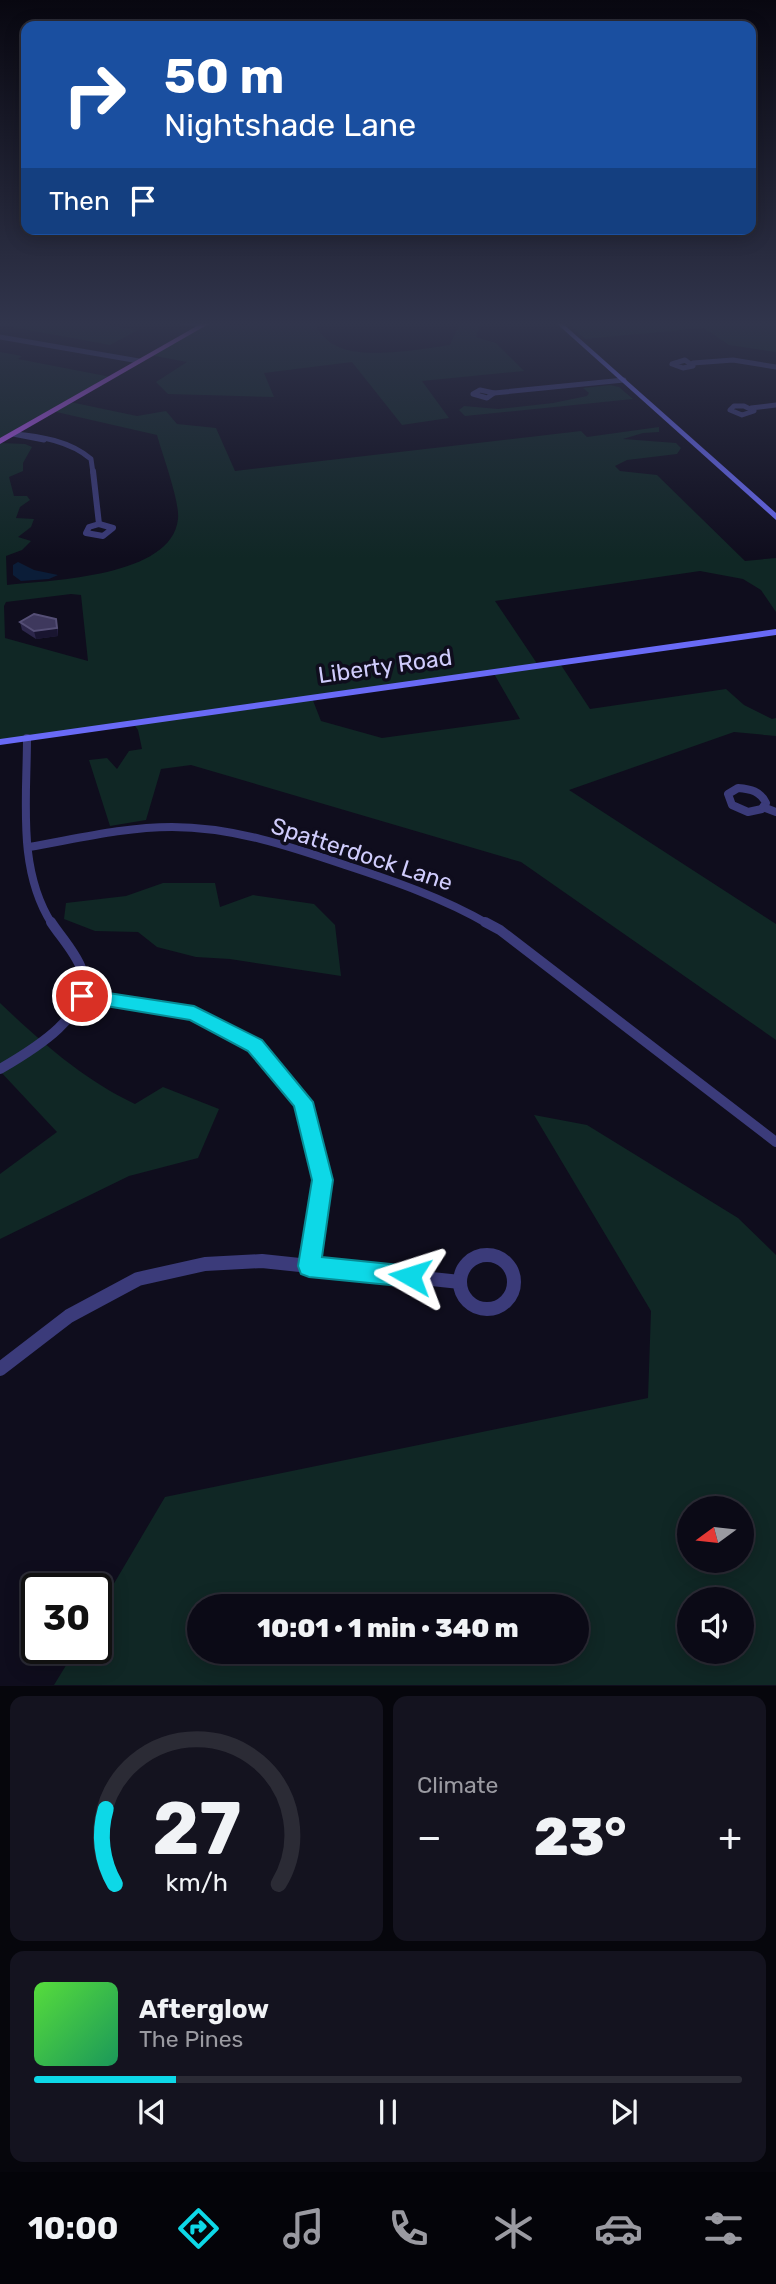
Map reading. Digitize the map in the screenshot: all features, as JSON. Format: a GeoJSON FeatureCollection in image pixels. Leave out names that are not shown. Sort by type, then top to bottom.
{"type":"FeatureCollection","features":[{"type":"Feature","properties":{"kind":"main road"},"geometry":{"type":"LineString","coordinates":[[0,441],[71,401]]}},
{"type":"Feature","properties":{"kind":"street"},"geometry":{"type":"LineString","coordinates":[[648,401],[772,509],[776,517]]}},
{"type":"Feature","properties":{"kind":"street"},"geometry":{"type":"LineString","coordinates":[[751,408],[776,405]]}},
{"type":"Feature","properties":{"kind":"street"},"geometry":{"type":"LineString","coordinates":[[13,434],[82,450],[91,459],[99,524]]}},
{"type":"Feature","properties":{"kind":"street","name":"Liberty Road"},"geometry":{"type":"LineString","coordinates":[[0,742],[776,632]]}},
{"type":"Feature","properties":{"kind":"street"},"geometry":{"type":"LineString","coordinates":[[0,1069],[31,1050],[64,1022],[82,996],[82,971],[47,915],[34,886],[29,847],[27,738]]}},
{"type":"Feature","properties":{"kind":"street"},"geometry":{"type":"LineString","coordinates":[[764,807],[776,812]]}},
{"type":"Feature","properties":{"kind":"street","name":"Spatterdock Lane"},"geometry":{"type":"LineString","coordinates":[[29,847],[160,828],[220,830],[283,845],[426,892],[464,909],[500,930],[776,1142]]}},
{"type":"Feature","properties":{"kind":"street"},"geometry":{"type":"LineString","coordinates":[[82,996],[194,1013],[255,1045],[303,1102],[323,1180],[309,1266]]}},
{"type":"Feature","properties":{"kind":"street"},"geometry":{"type":"LineString","coordinates":[[480,1256],[496,1257],[505,1262],[513,1274],[515,1288],[507,1302],[485,1308],[469,1301],[460,1282],[463,1268],[471,1259],[480,1256]]}},
{"type":"Feature","properties":{"kind":"street"},"geometry":{"type":"LineString","coordinates":[[0,1369],[69,1316],[138,1279],[205,1264],[262,1261],[460,1282]]}},
{"type":"Feature","properties":{"kind":"green space"},"geometry":{"type":"Polygon","coordinates":[[[0,401],[72,401],[70,402],[137,416],[166,411],[177,424],[216,428],[235,471],[581,431],[587,437],[659,427],[659,432],[623,439],[676,443],[681,448],[677,454],[627,460],[615,466],[620,471],[657,475],[745,561],[776,558],[776,612],[761,590],[743,579],[700,571],[495,601],[538,665],[559,662],[590,709],[726,689],[744,705],[772,719],[776,718],[776,736],[734,732],[569,790],[776,924],[776,1040],[521,862],[191,765],[161,769],[146,820],[110,826],[89,760],[107,758],[117,769],[129,751],[142,749],[138,730],[133,723],[0,742],[0,443],[25,444],[32,447],[23,463],[23,471],[9,477],[14,496],[27,496],[30,500],[20,507],[16,518],[34,519],[31,527],[18,537],[31,541],[22,550],[6,556],[7,585],[79,577],[133,564],[155,553],[171,538],[178,519],[174,490],[157,435],[52,411],[0,441],[0,401]],[[81,595],[6,602],[5,638],[88,661],[81,595]],[[493,672],[312,698],[321,721],[382,738],[520,719],[493,672]]]}},
{"type":"Feature","properties":{"kind":"green space"},"geometry":{"type":"Polygon","coordinates":[[[383,401],[436,401],[449,418],[402,425],[383,401]]]}},
{"type":"Feature","properties":{"kind":"green space"},"geometry":{"type":"Polygon","coordinates":[[[616,401],[465,416],[459,410],[464,406],[498,409],[553,403],[616,401]]]}},
{"type":"Feature","properties":{"kind":"green space"},"geometry":{"type":"Polygon","coordinates":[[[163,883],[215,883],[220,907],[253,895],[314,904],[335,925],[341,976],[230,959],[196,957],[157,947],[138,932],[95,931],[64,919],[66,903],[126,896],[163,883]]]}},
{"type":"Feature","properties":{"kind":"green space"},"geometry":{"type":"Polygon","coordinates":[[[0,1003],[64,1059],[98,1084],[135,1104],[163,1087],[219,1109],[198,1158],[129,1176],[0,1239],[0,1174],[57,1132],[0,1071],[0,1003]]]}},
{"type":"Feature","properties":{"kind":"green space"},"geometry":{"type":"Polygon","coordinates":[[[534,1115],[587,1125],[738,1218],[776,1255],[776,1685],[54,1685],[67,1664],[112,1664],[112,1587],[165,1497],[648,1398],[651,1311],[534,1115]]]}},
{"type":"Feature","properties":{"kind":"water"},"geometry":{"type":"Polygon","coordinates":[[[18,562],[34,570],[58,575],[49,579],[21,581],[13,575],[13,565],[18,562]]]}},
{"type":"Feature","properties":{"kind":"building"},"geometry":{"type":"Polygon","coordinates":[[[34,614],[56,619],[57,628],[34,631],[20,622],[34,614]]]}},
{"type":"Feature","properties":{"kind":"route"},"geometry":{"type":"LineString","coordinates":[[82,996],[194,1013],[255,1045],[303,1102],[323,1180],[309,1266],[410,1276]]}}]}
